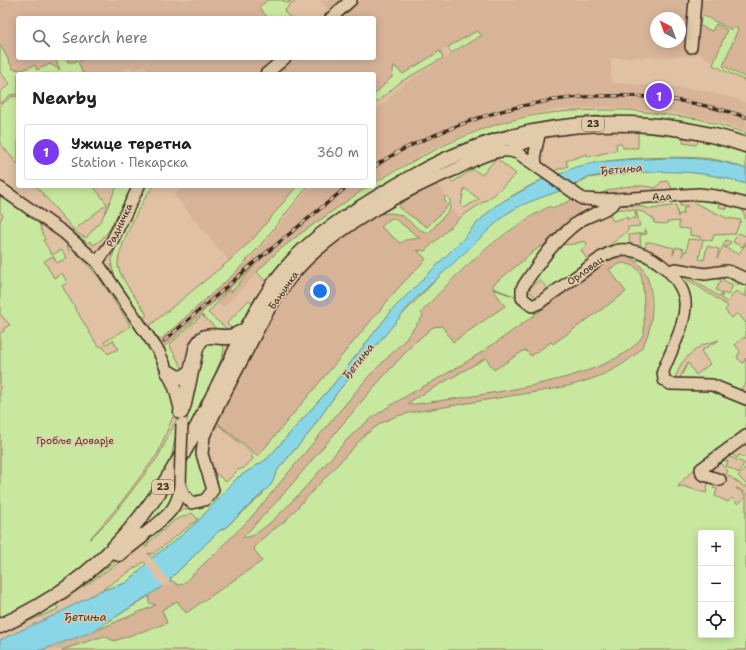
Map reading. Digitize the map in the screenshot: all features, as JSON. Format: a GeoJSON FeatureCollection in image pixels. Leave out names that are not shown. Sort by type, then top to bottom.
{"type":"FeatureCollection","features":[{"type":"Feature","properties":{"kind":"main road","name":"23"},"geometry":{"type":"LineString","coordinates":[[0,626],[50,600],[97,565],[126,537],[165,484],[196,430],[247,329],[266,297],[289,264],[309,244],[342,220],[409,179],[450,158],[491,143],[604,124],[646,124],[704,133],[746,145]]}},
{"type":"Feature","properties":{"kind":"main road"},"geometry":{"type":"LineString","coordinates":[[181,418],[196,349],[200,342],[207,336],[231,337],[247,329]]}},
{"type":"Feature","properties":{"kind":"main road"},"geometry":{"type":"LineString","coordinates":[[219,336],[227,346],[230,362]]}},
{"type":"Feature","properties":{"kind":"main road"},"geometry":{"type":"LineString","coordinates":[[168,372],[176,377],[182,378],[191,372]]}},
{"type":"Feature","properties":{"kind":"main road"},"geometry":{"type":"LineString","coordinates":[[97,565],[123,552],[142,536]]}},
{"type":"Feature","properties":{"kind":"street"},"geometry":{"type":"LineString","coordinates":[[333,16],[351,0]]}},
{"type":"Feature","properties":{"kind":"street"},"geometry":{"type":"LineString","coordinates":[[692,47],[695,0]]}},
{"type":"Feature","properties":{"kind":"street"},"geometry":{"type":"LineString","coordinates":[[268,72],[283,60]]}},
{"type":"Feature","properties":{"kind":"street"},"geometry":{"type":"LineString","coordinates":[[536,166],[534,153],[539,135]]}},
{"type":"Feature","properties":{"kind":"street","name":"Бањичка"},"geometry":{"type":"LineString","coordinates":[[192,503],[205,500],[213,490],[201,448],[202,440],[264,318],[276,298],[296,271],[316,251],[366,214],[442,175],[488,155],[510,151],[515,146],[539,135]]}},
{"type":"Feature","properties":{"kind":"street"},"geometry":{"type":"LineString","coordinates":[[510,151],[519,154],[580,197],[582,220]]}},
{"type":"Feature","properties":{"kind":"street"},"geometry":{"type":"LineString","coordinates":[[0,188],[63,232],[97,262],[154,344],[175,389],[181,418],[180,486],[177,502],[173,510]]}},
{"type":"Feature","properties":{"kind":"street","name":"Радничка"},"geometry":{"type":"LineString","coordinates":[[97,262],[110,245],[138,188]]}},
{"type":"Feature","properties":{"kind":"street","name":"Ада"},"geometry":{"type":"LineString","coordinates":[[580,197],[617,199],[699,194],[716,196],[746,204]]}},
{"type":"Feature","properties":{"kind":"street","name":"Орловац"},"geometry":{"type":"LineString","coordinates":[[617,199],[613,204],[582,220],[560,238],[522,288],[522,298],[532,306],[540,303],[602,257],[616,250],[631,251],[651,257],[668,272],[680,287],[686,306],[664,371],[664,380],[670,384],[712,385],[746,399]]}},
{"type":"Feature","properties":{"kind":"street"},"geometry":{"type":"LineString","coordinates":[[668,272],[675,269],[711,274],[726,271],[746,279]]}},
{"type":"Feature","properties":{"kind":"street"},"geometry":{"type":"LineString","coordinates":[[720,480],[702,474],[701,469],[746,436]]}},
{"type":"Feature","properties":{"kind":"street"},"geometry":{"type":"LineString","coordinates":[[180,486],[186,499],[192,503]]}},
{"type":"Feature","properties":{"kind":"street"},"geometry":{"type":"LineString","coordinates":[[142,536],[173,510],[192,503]]}},
{"type":"Feature","properties":{"kind":"shaded area"},"geometry":{"type":"Polygon","coordinates":[[[0,0],[268,0],[259,7],[266,16],[16,16],[16,60],[376,60],[376,16],[324,16],[339,4],[328,10],[320,0],[344,0],[347,10],[359,0],[746,0],[746,78],[697,53],[696,56],[611,58],[611,82],[608,82],[700,90],[736,99],[746,103],[746,130],[718,121],[665,111],[606,107],[562,109],[521,116],[469,133],[431,149],[376,180],[376,152],[380,149],[376,151],[376,110],[404,84],[482,35],[477,31],[403,74],[376,95],[376,72],[148,72],[144,65],[134,71],[131,66],[120,72],[82,72],[78,62],[61,70],[37,70],[34,65],[22,70],[12,69],[0,44],[0,0]]]}},
{"type":"Feature","properties":{"kind":"shaded area"},"geometry":{"type":"Polygon","coordinates":[[[437,184],[447,196],[450,209],[464,221],[258,456],[215,421],[263,328],[293,279],[309,264],[368,219],[397,208],[418,193],[437,184]]]}},
{"type":"Feature","properties":{"kind":"shaded area"},"geometry":{"type":"Polygon","coordinates":[[[182,188],[295,188],[253,239],[229,261],[174,195],[182,188]]]}},
{"type":"Feature","properties":{"kind":"shaded area"},"geometry":{"type":"Polygon","coordinates":[[[309,188],[363,188],[278,251],[223,308],[214,301],[166,346],[160,340],[253,257],[309,188]]]}},
{"type":"Feature","properties":{"kind":"shaded area"},"geometry":{"type":"Polygon","coordinates":[[[568,202],[580,203],[581,209],[579,216],[518,300],[523,307],[529,310],[610,256],[619,253],[637,262],[645,269],[648,277],[651,321],[648,335],[643,345],[630,359],[609,372],[589,380],[547,390],[397,416],[365,435],[286,520],[275,530],[257,542],[254,549],[262,561],[182,616],[114,641],[104,636],[62,650],[41,650],[92,632],[163,587],[186,575],[248,519],[368,377],[403,342],[423,316],[421,314],[445,288],[476,258],[524,221],[550,207],[552,209],[568,202]]]}},
{"type":"Feature","properties":{"kind":"green space"},"geometry":{"type":"Polygon","coordinates":[[[268,0],[283,0],[284,2],[287,0],[297,0],[292,4],[290,1],[287,3],[289,6],[284,11],[288,16],[266,16],[259,7],[268,0]]]}},
{"type":"Feature","properties":{"kind":"green space"},"geometry":{"type":"Polygon","coordinates":[[[704,16],[732,30],[734,27],[738,29],[723,66],[746,78],[746,81],[713,65],[727,30],[716,24],[712,31],[700,26],[701,18],[704,16]]]}},
{"type":"Feature","properties":{"kind":"green space"},"geometry":{"type":"Polygon","coordinates":[[[477,31],[482,35],[451,53],[448,47],[477,31]]]}},
{"type":"Feature","properties":{"kind":"green space"},"geometry":{"type":"Polygon","coordinates":[[[0,44],[13,69],[22,70],[35,65],[37,70],[50,64],[60,70],[56,60],[76,62],[77,60],[82,60],[78,62],[82,72],[16,72],[16,94],[10,95],[0,104],[0,92],[10,84],[0,72],[0,44]]]}},
{"type":"Feature","properties":{"kind":"green space"},"geometry":{"type":"Polygon","coordinates":[[[440,51],[443,58],[402,81],[376,102],[376,93],[392,77],[394,66],[403,74],[440,51]]]}},
{"type":"Feature","properties":{"kind":"green space"},"geometry":{"type":"Polygon","coordinates":[[[16,96],[16,163],[0,143],[0,106],[11,97],[16,96]]]}},
{"type":"Feature","properties":{"kind":"green space"},"geometry":{"type":"Polygon","coordinates":[[[596,110],[629,110],[699,119],[746,133],[746,140],[731,135],[525,126],[484,136],[457,149],[256,299],[255,298],[266,282],[257,272],[278,251],[366,188],[376,188],[376,182],[435,150],[477,131],[521,118],[543,114],[596,110]]]}},
{"type":"Feature","properties":{"kind":"green space"},"geometry":{"type":"Polygon","coordinates":[[[638,132],[683,137],[683,143],[696,145],[701,137],[746,154],[746,169],[713,159],[670,157],[608,161],[573,168],[562,174],[551,172],[568,166],[566,161],[587,154],[588,157],[617,150],[616,144],[621,143],[623,148],[638,148],[638,132]]]}},
{"type":"Feature","properties":{"kind":"green space"},"geometry":{"type":"Polygon","coordinates":[[[512,155],[545,178],[512,196],[482,218],[393,309],[332,386],[267,459],[237,478],[200,519],[181,536],[152,558],[148,553],[153,554],[198,519],[192,513],[175,520],[148,543],[147,547],[145,547],[145,540],[173,515],[200,506],[213,499],[216,493],[216,484],[212,470],[226,482],[238,470],[244,468],[253,459],[251,453],[219,425],[211,431],[215,421],[258,456],[400,286],[426,259],[417,250],[425,251],[462,216],[494,195],[516,174],[496,158],[482,175],[473,169],[453,182],[450,180],[453,176],[492,158],[512,155]]]}},
{"type":"Feature","properties":{"kind":"green space"},"geometry":{"type":"Polygon","coordinates":[[[645,171],[696,173],[733,180],[746,184],[746,200],[709,189],[672,189],[668,181],[661,182],[656,188],[644,186],[625,187],[594,195],[585,194],[572,187],[587,178],[645,171]]]}},
{"type":"Feature","properties":{"kind":"green space"},"geometry":{"type":"Polygon","coordinates":[[[435,183],[437,184],[418,193],[399,205],[399,208],[427,227],[448,206],[444,199],[447,196],[450,200],[450,209],[429,233],[422,231],[403,216],[398,214],[381,214],[419,191],[435,183]]]}},
{"type":"Feature","properties":{"kind":"green space"},"geometry":{"type":"Polygon","coordinates":[[[38,188],[95,188],[107,204],[74,230],[38,188]]]}},
{"type":"Feature","properties":{"kind":"green space"},"geometry":{"type":"Polygon","coordinates":[[[116,188],[131,188],[111,227],[99,241],[93,245],[90,241],[88,243],[63,225],[86,238],[102,219],[116,188]]]}},
{"type":"Feature","properties":{"kind":"green space"},"geometry":{"type":"Polygon","coordinates":[[[145,188],[152,188],[144,200],[126,236],[118,264],[125,282],[146,313],[143,320],[125,295],[117,281],[112,267],[114,250],[136,202],[145,188]]]}},
{"type":"Feature","properties":{"kind":"green space"},"geometry":{"type":"Polygon","coordinates":[[[295,188],[306,188],[258,248],[235,273],[160,340],[148,327],[229,261],[253,239],[295,188]]]}},
{"type":"Feature","properties":{"kind":"green space"},"geometry":{"type":"Polygon","coordinates":[[[464,188],[479,199],[464,208],[461,206],[464,188]]]}},
{"type":"Feature","properties":{"kind":"green space"},"geometry":{"type":"Polygon","coordinates":[[[562,190],[572,197],[570,201],[552,208],[550,206],[532,216],[497,240],[465,267],[435,297],[421,313],[423,316],[403,342],[368,377],[249,520],[183,584],[178,585],[170,579],[219,531],[225,528],[263,494],[261,492],[263,490],[264,492],[279,468],[309,433],[339,390],[399,318],[463,252],[506,214],[522,204],[562,190]]]}},
{"type":"Feature","properties":{"kind":"green space","name":"Гробље Доварје"},"geometry":{"type":"Polygon","coordinates":[[[0,192],[39,221],[41,231],[45,239],[43,240],[52,255],[61,250],[67,258],[57,263],[53,256],[44,261],[54,278],[62,273],[67,283],[62,286],[97,345],[104,348],[108,354],[118,349],[113,340],[106,344],[104,342],[128,328],[130,325],[98,276],[73,249],[69,251],[66,244],[68,243],[92,263],[160,362],[176,409],[158,453],[119,505],[89,540],[110,519],[158,457],[177,419],[178,423],[170,465],[151,494],[102,554],[48,595],[0,620],[0,333],[4,331],[4,328],[10,325],[0,314],[0,221],[3,215],[0,212],[0,192]]]}},
{"type":"Feature","properties":{"kind":"green space"},"geometry":{"type":"Polygon","coordinates":[[[679,198],[680,206],[688,206],[684,207],[683,214],[679,214],[678,217],[676,205],[651,209],[638,206],[618,205],[632,205],[634,201],[679,198]]]}},
{"type":"Feature","properties":{"kind":"green space"},"geometry":{"type":"Polygon","coordinates":[[[692,199],[720,200],[719,207],[727,209],[729,202],[735,204],[742,210],[746,223],[746,236],[738,233],[733,242],[743,247],[746,239],[746,244],[738,254],[724,247],[728,246],[731,242],[726,240],[717,258],[719,249],[707,246],[704,260],[699,259],[703,239],[712,241],[714,235],[735,234],[741,220],[727,218],[695,203],[692,199]]]}},
{"type":"Feature","properties":{"kind":"green space"},"geometry":{"type":"Polygon","coordinates":[[[615,209],[635,210],[636,218],[627,219],[627,217],[613,221],[608,212],[615,209]]]}},
{"type":"Feature","properties":{"kind":"green space"},"geometry":{"type":"Polygon","coordinates":[[[636,210],[645,213],[654,219],[654,223],[666,224],[667,222],[679,221],[679,228],[690,229],[690,235],[701,237],[701,240],[688,239],[687,251],[685,251],[683,256],[684,249],[676,247],[673,255],[674,248],[650,242],[646,242],[645,251],[641,250],[640,235],[647,234],[646,230],[644,230],[644,233],[629,235],[630,247],[602,251],[628,231],[628,227],[640,226],[636,210]]]}},
{"type":"Feature","properties":{"kind":"green space"},"geometry":{"type":"Polygon","coordinates":[[[391,218],[395,219],[420,238],[405,240],[400,243],[381,227],[391,218]]]}},
{"type":"Feature","properties":{"kind":"green space"},"geometry":{"type":"Polygon","coordinates":[[[347,222],[347,224],[306,255],[321,241],[347,222]]]}},
{"type":"Feature","properties":{"kind":"green space"},"geometry":{"type":"Polygon","coordinates":[[[558,236],[517,297],[493,288],[493,285],[537,249],[558,236]]]}},
{"type":"Feature","properties":{"kind":"green space"},"geometry":{"type":"Polygon","coordinates":[[[585,241],[587,245],[581,250],[588,261],[536,302],[524,295],[530,292],[537,298],[547,287],[539,280],[524,294],[525,288],[559,245],[574,244],[585,241]]]}},
{"type":"Feature","properties":{"kind":"green space"},"geometry":{"type":"Polygon","coordinates":[[[635,255],[664,270],[682,298],[677,326],[659,375],[705,388],[746,404],[746,433],[709,458],[690,474],[678,487],[682,486],[706,493],[709,479],[716,481],[713,488],[717,489],[715,496],[728,502],[732,498],[738,504],[746,497],[746,650],[62,650],[104,636],[114,641],[167,623],[162,610],[177,601],[186,613],[262,561],[254,549],[260,541],[286,520],[365,435],[381,423],[397,416],[414,412],[538,392],[574,384],[608,372],[623,364],[637,353],[645,341],[650,326],[652,307],[650,289],[645,273],[637,262],[624,257],[607,261],[537,313],[526,309],[529,309],[609,256],[635,255]]]}},
{"type":"Feature","properties":{"kind":"green space"},"geometry":{"type":"Polygon","coordinates":[[[298,263],[278,288],[266,308],[202,429],[262,311],[280,284],[298,263]]]}},
{"type":"Feature","properties":{"kind":"green space"},"geometry":{"type":"Polygon","coordinates":[[[622,263],[631,265],[639,271],[643,291],[644,333],[629,350],[604,364],[573,375],[537,384],[500,392],[409,405],[409,402],[486,358],[494,370],[525,350],[531,356],[551,342],[553,344],[626,292],[609,269],[622,263]]]}},
{"type":"Feature","properties":{"kind":"green space"},"geometry":{"type":"Polygon","coordinates":[[[254,266],[231,292],[228,290],[208,313],[228,330],[218,330],[202,315],[169,345],[185,373],[178,376],[163,348],[254,266]]]}},
{"type":"Feature","properties":{"kind":"green space"},"geometry":{"type":"Polygon","coordinates":[[[682,273],[712,277],[721,280],[716,290],[722,293],[720,297],[682,273]]]}},
{"type":"Feature","properties":{"kind":"green space"},"geometry":{"type":"Polygon","coordinates":[[[682,276],[728,306],[725,311],[732,318],[737,313],[746,323],[746,339],[744,337],[735,345],[740,351],[737,358],[743,363],[746,358],[746,383],[741,389],[745,392],[744,395],[679,380],[688,363],[696,375],[710,364],[701,351],[719,340],[702,345],[690,354],[681,364],[674,380],[669,378],[666,370],[687,315],[679,279],[682,276]]]}},
{"type":"Feature","properties":{"kind":"green space"},"geometry":{"type":"Polygon","coordinates":[[[725,276],[731,278],[730,279],[738,285],[741,281],[746,283],[746,297],[736,291],[727,302],[721,298],[724,293],[728,295],[733,285],[723,280],[725,276]]]}},
{"type":"Feature","properties":{"kind":"green space"},"geometry":{"type":"Polygon","coordinates":[[[493,289],[515,297],[522,307],[536,314],[468,361],[399,400],[370,419],[345,442],[296,498],[279,514],[265,527],[252,536],[243,537],[280,498],[374,387],[413,344],[433,327],[442,326],[453,342],[505,306],[493,289]]]}},
{"type":"Feature","properties":{"kind":"green space"},"geometry":{"type":"Polygon","coordinates":[[[249,300],[253,304],[238,327],[232,330],[227,323],[249,300]]]}},
{"type":"Feature","properties":{"kind":"green space"},"geometry":{"type":"Polygon","coordinates":[[[205,342],[222,343],[224,349],[223,355],[204,399],[186,435],[189,398],[205,342]]]}},
{"type":"Feature","properties":{"kind":"green space"},"geometry":{"type":"Polygon","coordinates":[[[198,437],[198,453],[207,480],[208,489],[201,497],[191,499],[185,486],[186,461],[198,437]]]}},
{"type":"Feature","properties":{"kind":"green space"},"geometry":{"type":"Polygon","coordinates":[[[729,452],[737,458],[739,455],[746,458],[746,468],[738,476],[746,484],[746,488],[726,474],[728,471],[717,460],[722,456],[726,461],[728,461],[726,466],[739,473],[744,463],[730,457],[726,453],[729,452]]]}},
{"type":"Feature","properties":{"kind":"green space"},"geometry":{"type":"Polygon","coordinates":[[[174,485],[171,505],[124,546],[174,485]]]}},
{"type":"Feature","properties":{"kind":"green space"},"geometry":{"type":"Polygon","coordinates":[[[124,556],[124,559],[56,605],[58,609],[0,633],[0,630],[83,584],[124,556]]]}},
{"type":"Feature","properties":{"kind":"green space"},"geometry":{"type":"Polygon","coordinates":[[[144,562],[146,564],[126,583],[100,591],[144,562]]]}},
{"type":"Feature","properties":{"kind":"green space"},"geometry":{"type":"Polygon","coordinates":[[[149,596],[149,603],[156,605],[92,632],[149,596]]]}},
{"type":"Feature","properties":{"kind":"water","name":"Ђетиња"},"geometry":{"type":"Polygon","coordinates":[[[668,158],[708,160],[727,163],[746,169],[746,184],[731,179],[685,172],[654,172],[595,176],[586,178],[572,186],[514,209],[506,214],[415,299],[339,390],[309,433],[279,468],[271,485],[225,528],[219,531],[170,579],[171,581],[92,632],[41,650],[0,650],[0,640],[57,614],[100,591],[126,583],[152,558],[181,536],[200,519],[237,478],[267,459],[332,386],[393,309],[495,206],[545,178],[551,172],[561,174],[583,165],[597,162],[668,158]]]}},
{"type":"Feature","properties":{"kind":"pier"},"geometry":{"type":"Polygon","coordinates":[[[151,557],[170,582],[163,587],[145,562],[151,557]]]}},
{"type":"Feature","properties":{"kind":"railway"},"geometry":{"type":"LineString","coordinates":[[376,166],[400,151],[447,130],[520,106],[557,100],[595,96],[633,96],[671,99],[709,106],[746,117]]}},
{"type":"Feature","properties":{"kind":"railway"},"geometry":{"type":"LineString","coordinates":[[164,341],[255,262],[346,188]]}},
{"type":"Feature","properties":{"kind":"place","name":"Ужице теретна"},"geometry":{"type":"Point","coordinates":[659,96]}}]}
